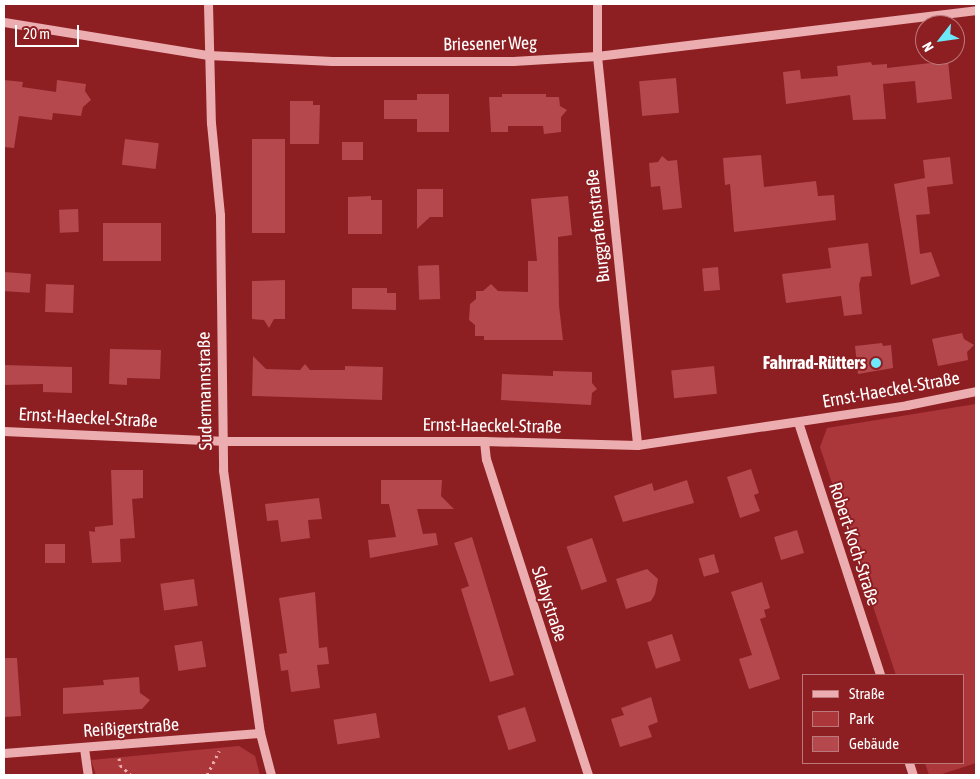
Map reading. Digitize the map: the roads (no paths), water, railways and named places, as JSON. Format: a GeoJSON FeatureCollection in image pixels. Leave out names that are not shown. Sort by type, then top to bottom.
{"type":"FeatureCollection","features":[{"type":"Feature","properties":{"kind":"street","name":"Sudermannstraße"},"geometry":{"type":"LineString","coordinates":[[208,4],[208,56],[220,215],[221,441],[232,548],[260,733],[271,775]]}},
{"type":"Feature","properties":{"kind":"street","name":"Burggrafenstraße"},"geometry":{"type":"LineString","coordinates":[[597,4],[597,56],[637,445]]}},
{"type":"Feature","properties":{"kind":"street","name":"Briesener Weg"},"geometry":{"type":"LineString","coordinates":[[4,22],[208,56],[332,61],[503,61],[597,56],[976,10]]}},
{"type":"Feature","properties":{"kind":"street","name":"Ernst-Haeckel-Straße"},"geometry":{"type":"LineString","coordinates":[[4,431],[221,441],[484,441],[637,445],[798,422],[976,391]]}},
{"type":"Feature","properties":{"kind":"street","name":"Robert-Koch-Straße"},"geometry":{"type":"LineString","coordinates":[[798,422],[880,674]]}},
{"type":"Feature","properties":{"kind":"street","name":"Slabystraße"},"geometry":{"type":"LineString","coordinates":[[484,441],[486,459],[588,775]]}},
{"type":"Feature","properties":{"kind":"street","name":"Reißigerstraße"},"geometry":{"type":"LineString","coordinates":[[4,752],[118,746],[260,733]]}},
{"type":"Feature","properties":{"kind":"street"},"geometry":{"type":"LineString","coordinates":[[84,748],[88,775]]}},
{"type":"Feature","properties":{"kind":"place","name":"Fahrrad-Rütters"},"geometry":{"type":"Point","coordinates":[876,363]}}]}
